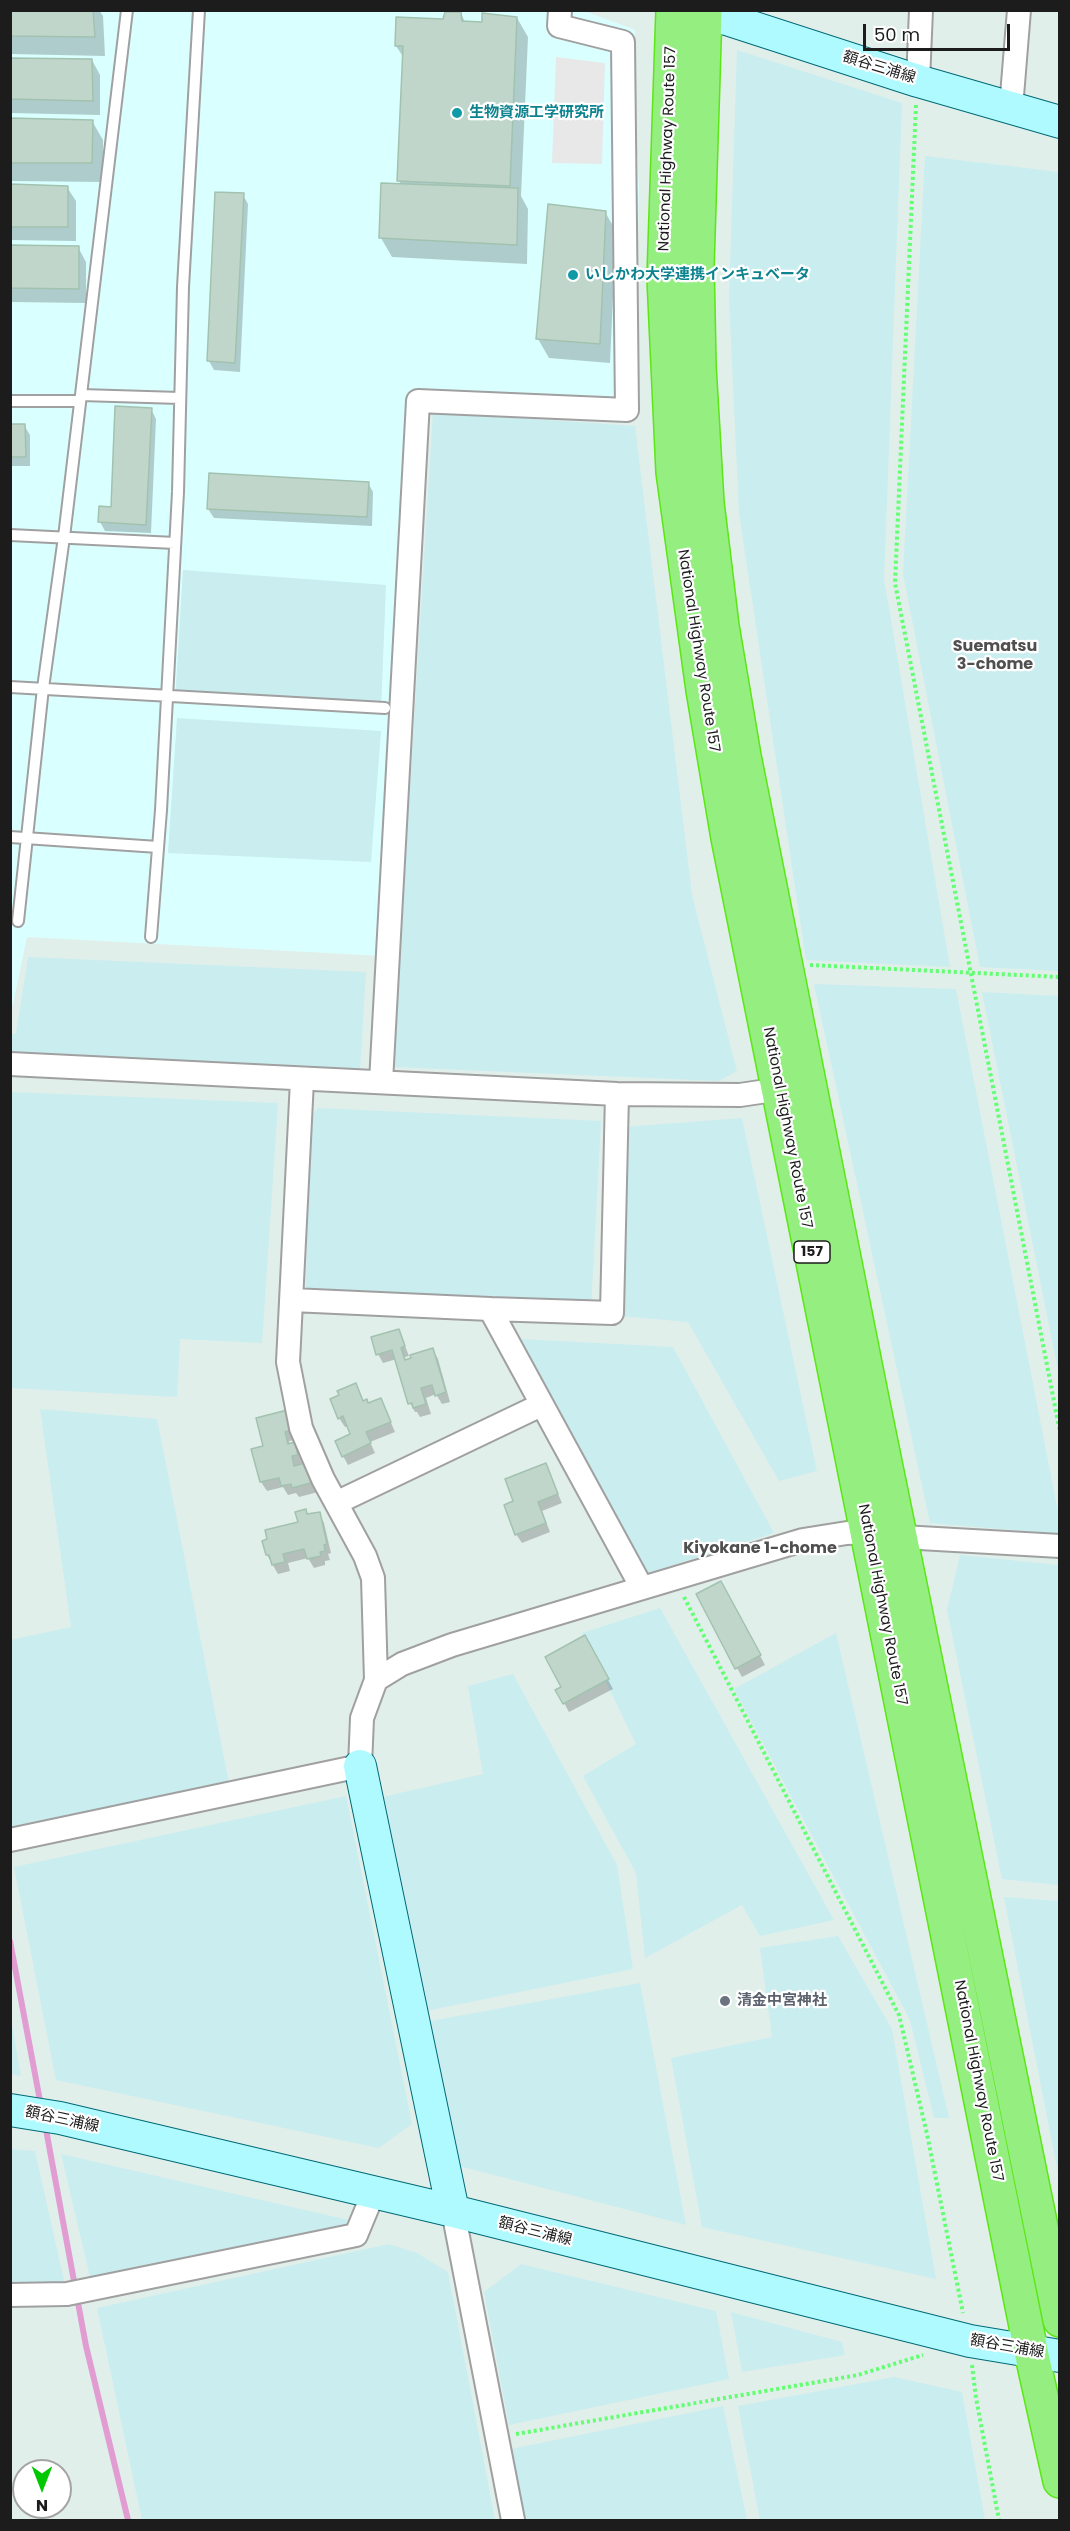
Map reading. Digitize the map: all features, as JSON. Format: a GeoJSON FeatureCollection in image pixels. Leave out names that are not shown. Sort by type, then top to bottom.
{"type":"FeatureCollection","features":[{"type":"Feature","properties":{"kind":"highway","name":"National Highway Route 157"},"geometry":{"type":"LineString","coordinates":[[696,11],[699,366],[707,503],[715,577],[736,709],[871,1394],[902,1537],[1059,2320]]}},
{"type":"Feature","properties":{"kind":"highway","name":"National Highway Route 157"},"geometry":{"type":"LineString","coordinates":[[696,11],[664,278],[673,472],[689,597],[728,838],[868,1532],[1045,2353],[1059,2481]]}},
{"type":"Feature","properties":{"kind":"main road","name":"額谷三浦線"},"geometry":{"type":"LineString","coordinates":[[696,11],[918,81],[1059,122]]}},
{"type":"Feature","properties":{"kind":"main road"},"geometry":{"type":"LineString","coordinates":[[360,1766],[453,2211]]}},
{"type":"Feature","properties":{"kind":"main road","name":"額谷三浦線"},"geometry":{"type":"LineString","coordinates":[[17,2111],[60,2118],[373,2194],[453,2211],[970,2341],[1045,2353]]}},
{"type":"Feature","properties":{"kind":"street"},"geometry":{"type":"LineString","coordinates":[[381,1082],[418,401],[627,411],[623,42],[559,26],[560,10]]}},
{"type":"Feature","properties":{"kind":"street"},"geometry":{"type":"LineString","coordinates":[[918,81],[921,10]]}},
{"type":"Feature","properties":{"kind":"street"},"geometry":{"type":"LineString","coordinates":[[1011,108],[1019,10]]}},
{"type":"Feature","properties":{"kind":"street"},"geometry":{"type":"LineString","coordinates":[[10,1064],[617,1094],[740,1095],[780,1089]]}},
{"type":"Feature","properties":{"kind":"street"},"geometry":{"type":"LineString","coordinates":[[10,1840],[360,1766],[362,1718],[375,1680],[373,1578],[365,1556],[336,1503],[301,1428],[288,1362],[302,1080]]}},
{"type":"Feature","properties":{"kind":"street"},"geometry":{"type":"LineString","coordinates":[[292,1300],[612,1313],[617,1094]]}},
{"type":"Feature","properties":{"kind":"street"},"geometry":{"type":"LineString","coordinates":[[490,1309],[642,1588]]}},
{"type":"Feature","properties":{"kind":"street"},"geometry":{"type":"LineString","coordinates":[[336,1503],[541,1405]]}},
{"type":"Feature","properties":{"kind":"street"},"geometry":{"type":"LineString","coordinates":[[375,1680],[402,1664],[452,1645],[803,1540],[868,1532],[902,1537],[1059,1546]]}},
{"type":"Feature","properties":{"kind":"street"},"geometry":{"type":"LineString","coordinates":[[10,2295],[67,2294],[356,2235],[373,2194]]}},
{"type":"Feature","properties":{"kind":"street"},"geometry":{"type":"LineString","coordinates":[[453,2211],[513,2520]]}},
{"type":"Feature","properties":{"kind":"lane"},"geometry":{"type":"LineString","coordinates":[[18,921],[43,688],[64,537],[127,10]]}},
{"type":"Feature","properties":{"kind":"lane"},"geometry":{"type":"LineString","coordinates":[[151,937],[175,543],[183,287],[199,10]]}},
{"type":"Feature","properties":{"kind":"lane"},"geometry":{"type":"LineString","coordinates":[[10,401],[180,398]]}},
{"type":"Feature","properties":{"kind":"lane"},"geometry":{"type":"LineString","coordinates":[[10,535],[175,543]]}},
{"type":"Feature","properties":{"kind":"lane"},"geometry":{"type":"LineString","coordinates":[[10,687],[385,708]]}},
{"type":"Feature","properties":{"kind":"lane"},"geometry":{"type":"LineString","coordinates":[[10,837],[158,847]]}},
{"type":"Feature","properties":{"kind":"path"},"geometry":{"type":"LineString","coordinates":[[918,81],[895,583],[1059,1432]]}},
{"type":"Feature","properties":{"kind":"path"},"geometry":{"type":"LineString","coordinates":[[786,963],[1059,977]]}},
{"type":"Feature","properties":{"kind":"path"},"geometry":{"type":"LineString","coordinates":[[675,1579],[899,2015],[927,2134],[970,2341],[976,2398],[999,2520]]}},
{"type":"Feature","properties":{"kind":"path"},"geometry":{"type":"LineString","coordinates":[[498,2437],[858,2375],[925,2354]]}},
{"type":"Feature","properties":{"kind":"shaded area"},"geometry":{"type":"Polygon","coordinates":[[[582,10],[635,30],[633,85],[639,185],[636,328],[640,407],[618,403],[423,391],[383,956],[27,937],[11,1007],[11,11],[582,10]]]}},
{"type":"Feature","properties":{"kind":"shaded area"},"geometry":{"type":"Polygon","coordinates":[[[737,50],[902,103],[884,579],[950,967],[806,960],[739,513],[729,299],[737,50]]]}},
{"type":"Feature","properties":{"kind":"shaded area"},"geometry":{"type":"Polygon","coordinates":[[[556,57],[605,63],[602,164],[552,163],[556,57]]]}},
{"type":"Feature","properties":{"kind":"shaded area"},"geometry":{"type":"Polygon","coordinates":[[[925,156],[1059,172],[1059,971],[980,967],[903,574],[925,156]]]}},
{"type":"Feature","properties":{"kind":"shaded area"},"geometry":{"type":"Polygon","coordinates":[[[433,412],[635,426],[692,895],[737,1071],[719,1081],[393,1067],[433,412]]]}},
{"type":"Feature","properties":{"kind":"shaded area"},"geometry":{"type":"Polygon","coordinates":[[[183,570],[386,585],[381,711],[175,701],[183,570]]]}},
{"type":"Feature","properties":{"kind":"shaded area"},"geometry":{"type":"Polygon","coordinates":[[[177,718],[381,731],[371,862],[168,853],[177,718]]]}},
{"type":"Feature","properties":{"kind":"shaded area"},"geometry":{"type":"Polygon","coordinates":[[[28,957],[366,972],[360,1070],[11,1053],[11,1035],[16,1033],[28,957]]]}},
{"type":"Feature","properties":{"kind":"shaded area"},"geometry":{"type":"Polygon","coordinates":[[[814,984],[956,989],[1059,1517],[1059,1534],[930,1523],[814,984]]]}},
{"type":"Feature","properties":{"kind":"shaded area"},"geometry":{"type":"Polygon","coordinates":[[[982,992],[1059,996],[1059,1375],[982,992]]]}},
{"type":"Feature","properties":{"kind":"shaded area"},"geometry":{"type":"Polygon","coordinates":[[[10,1092],[278,1103],[262,1343],[180,1339],[177,1397],[11,1388],[10,1092]]]}},
{"type":"Feature","properties":{"kind":"shaded area"},"geometry":{"type":"Polygon","coordinates":[[[318,1108],[601,1121],[591,1308],[306,1288],[309,1121],[318,1108]]]}},
{"type":"Feature","properties":{"kind":"shaded area"},"geometry":{"type":"Polygon","coordinates":[[[742,1118],[817,1471],[779,1481],[688,1322],[621,1316],[624,1127],[742,1118]]]}},
{"type":"Feature","properties":{"kind":"shaded area"},"geometry":{"type":"Polygon","coordinates":[[[521,1339],[673,1347],[774,1533],[648,1573],[521,1339]]]}},
{"type":"Feature","properties":{"kind":"shaded area"},"geometry":{"type":"Polygon","coordinates":[[[40,1409],[157,1419],[229,1783],[11,1833],[10,1640],[71,1627],[40,1409]]]}},
{"type":"Feature","properties":{"kind":"shaded area"},"geometry":{"type":"Polygon","coordinates":[[[960,1555],[1059,1565],[1059,1885],[1002,1879],[947,1610],[960,1555]]]}},
{"type":"Feature","properties":{"kind":"shaded area"},"geometry":{"type":"Polygon","coordinates":[[[660,1608],[834,1920],[760,1936],[742,1905],[645,1958],[636,1873],[583,1776],[636,1744],[582,1633],[660,1608]]]}},
{"type":"Feature","properties":{"kind":"shaded area"},"geometry":{"type":"Polygon","coordinates":[[[836,1633],[949,2118],[934,2118],[910,2020],[734,1689],[836,1633]]]}},
{"type":"Feature","properties":{"kind":"shaded area"},"geometry":{"type":"Polygon","coordinates":[[[513,1674],[617,1865],[633,1969],[421,2012],[378,1798],[483,1774],[468,1686],[513,1674]]]}},
{"type":"Feature","properties":{"kind":"shaded area"},"geometry":{"type":"Polygon","coordinates":[[[346,1796],[412,2124],[379,2148],[56,2080],[14,1867],[346,1796]]]}},
{"type":"Feature","properties":{"kind":"shaded area"},"geometry":{"type":"Polygon","coordinates":[[[1004,1897],[1059,1901],[1059,2178],[1004,1897]]]}},
{"type":"Feature","properties":{"kind":"shaded area"},"geometry":{"type":"Polygon","coordinates":[[[838,1936],[892,2029],[936,2279],[702,2227],[671,2058],[772,2037],[760,1948],[838,1936]]]}},
{"type":"Feature","properties":{"kind":"shaded area"},"geometry":{"type":"Polygon","coordinates":[[[640,1983],[686,2225],[459,2166],[430,2021],[640,1983]]]}},
{"type":"Feature","properties":{"kind":"shaded area"},"geometry":{"type":"Polygon","coordinates":[[[11,2019],[21,2076],[11,2074],[11,2019]]]}},
{"type":"Feature","properties":{"kind":"shaded area"},"geometry":{"type":"Polygon","coordinates":[[[10,2149],[35,2151],[65,2285],[11,2286],[10,2149]]]}},
{"type":"Feature","properties":{"kind":"shaded area"},"geometry":{"type":"Polygon","coordinates":[[[61,2154],[353,2221],[342,2232],[91,2281],[61,2154]]]}},
{"type":"Feature","properties":{"kind":"shaded area"},"geometry":{"type":"Polygon","coordinates":[[[389,2244],[417,2253],[448,2272],[495,2520],[142,2520],[97,2308],[389,2244]]]}},
{"type":"Feature","properties":{"kind":"shaded area"},"geometry":{"type":"Polygon","coordinates":[[[521,2264],[716,2311],[729,2379],[509,2425],[484,2292],[521,2264]]]}},
{"type":"Feature","properties":{"kind":"shaded area"},"geometry":{"type":"Polygon","coordinates":[[[731,2312],[842,2342],[845,2355],[742,2372],[731,2312]]]}},
{"type":"Feature","properties":{"kind":"shaded area"},"geometry":{"type":"Polygon","coordinates":[[[894,2377],[962,2392],[985,2520],[760,2520],[738,2406],[894,2377]]]}},
{"type":"Feature","properties":{"kind":"shaded area"},"geometry":{"type":"Polygon","coordinates":[[[723,2406],[747,2520],[520,2520],[506,2450],[723,2406]]]}},
{"type":"Feature","properties":{"kind":"building"},"geometry":{"type":"Polygon","coordinates":[[[10,10],[93,10],[95,37],[10,36],[10,10]]]}},
{"type":"Feature","properties":{"kind":"building","name":"生物資源工学研究所"},"geometry":{"type":"Polygon","coordinates":[[[445,12],[461,12],[462,21],[482,22],[482,13],[517,17],[510,186],[397,181],[403,46],[395,46],[396,17],[443,19],[445,12]]]}},
{"type":"Feature","properties":{"kind":"building"},"geometry":{"type":"Polygon","coordinates":[[[10,58],[92,59],[93,101],[10,99],[10,58]]]}},
{"type":"Feature","properties":{"kind":"building"},"geometry":{"type":"Polygon","coordinates":[[[10,118],[93,120],[92,163],[10,163],[10,118]]]}},
{"type":"Feature","properties":{"kind":"building"},"geometry":{"type":"Polygon","coordinates":[[[381,183],[518,188],[517,245],[379,238],[381,183]]]}},
{"type":"Feature","properties":{"kind":"building"},"geometry":{"type":"Polygon","coordinates":[[[10,184],[68,186],[68,227],[10,227],[10,184]]]}},
{"type":"Feature","properties":{"kind":"building"},"geometry":{"type":"Polygon","coordinates":[[[215,192],[244,193],[235,363],[207,361],[215,192]]]}},
{"type":"Feature","properties":{"kind":"building","name":"いしかわ大学連携インキュベータ"},"geometry":{"type":"Polygon","coordinates":[[[548,204],[606,211],[600,344],[536,339],[548,204]]]}},
{"type":"Feature","properties":{"kind":"building"},"geometry":{"type":"Polygon","coordinates":[[[10,245],[79,246],[79,289],[10,288],[10,245]]]}},
{"type":"Feature","properties":{"kind":"building"},"geometry":{"type":"Polygon","coordinates":[[[115,406],[152,408],[146,525],[98,522],[99,506],[111,507],[115,406]]]}},
{"type":"Feature","properties":{"kind":"building"},"geometry":{"type":"Polygon","coordinates":[[[10,424],[25,424],[26,457],[10,457],[10,424]]]}},
{"type":"Feature","properties":{"kind":"building"},"geometry":{"type":"Polygon","coordinates":[[[209,473],[369,482],[367,517],[207,509],[209,473]]]}},
{"type":"Feature","properties":{"kind":"building"},"geometry":{"type":"Polygon","coordinates":[[[399,1329],[405,1346],[401,1348],[405,1360],[411,1358],[410,1355],[433,1348],[446,1392],[435,1396],[432,1385],[421,1388],[426,1404],[413,1408],[412,1403],[408,1404],[392,1350],[376,1355],[371,1337],[399,1329]]]}},
{"type":"Feature","properties":{"kind":"building"},"geometry":{"type":"Polygon","coordinates":[[[356,1383],[363,1401],[367,1399],[368,1403],[381,1398],[391,1422],[366,1432],[371,1443],[342,1457],[335,1441],[350,1434],[343,1416],[338,1419],[330,1399],[339,1395],[337,1391],[356,1383]]]}},
{"type":"Feature","properties":{"kind":"building"},"geometry":{"type":"Polygon","coordinates":[[[295,1408],[291,1430],[285,1432],[288,1444],[295,1442],[298,1455],[292,1456],[294,1466],[316,1460],[321,1480],[292,1488],[291,1484],[281,1486],[279,1478],[260,1482],[251,1449],[263,1446],[256,1418],[295,1408]]]}},
{"type":"Feature","properties":{"kind":"building"},"geometry":{"type":"Polygon","coordinates":[[[546,1463],[558,1494],[538,1502],[546,1523],[515,1535],[504,1505],[513,1501],[505,1479],[546,1463]]]}},
{"type":"Feature","properties":{"kind":"building"},"geometry":{"type":"Polygon","coordinates":[[[306,1509],[307,1514],[320,1512],[327,1544],[324,1545],[325,1551],[320,1552],[321,1556],[307,1559],[304,1549],[283,1554],[285,1562],[272,1565],[262,1541],[267,1539],[265,1530],[298,1522],[295,1512],[306,1509]]]}},
{"type":"Feature","properties":{"kind":"building"},"geometry":{"type":"Polygon","coordinates":[[[721,1581],[761,1655],[735,1669],[696,1594],[721,1581]]]}},
{"type":"Feature","properties":{"kind":"building"},"geometry":{"type":"Polygon","coordinates":[[[585,1635],[609,1679],[563,1704],[555,1690],[561,1687],[545,1657],[585,1635]]]}},
{"type":"Feature","properties":{"kind":"waterway"},"geometry":{"type":"LineString","coordinates":[[10,1941],[41,2106]]}},
{"type":"Feature","properties":{"kind":"waterway"},"geometry":{"type":"LineString","coordinates":[[45,2124],[86,2346],[128,2520]]}},
{"type":"Feature","properties":{"kind":"place","name":"生物資源工学研究所"},"geometry":{"type":"Point","coordinates":[457,113]}},
{"type":"Feature","properties":{"kind":"place","name":"いしかわ大学連携インキュベータ"},"geometry":{"type":"Point","coordinates":[573,275]}},
{"type":"Feature","properties":{"kind":"place","name":"清金中宮神社"},"geometry":{"type":"Point","coordinates":[725,2001]}},
{"type":"Feature","properties":{"kind":"district","name":"Suematsu 3-chome"},"geometry":{"type":"Point","coordinates":[995,656]}},
{"type":"Feature","properties":{"kind":"district","name":"Kiyokane 1-chome"},"geometry":{"type":"Point","coordinates":[760,1549]}}]}
